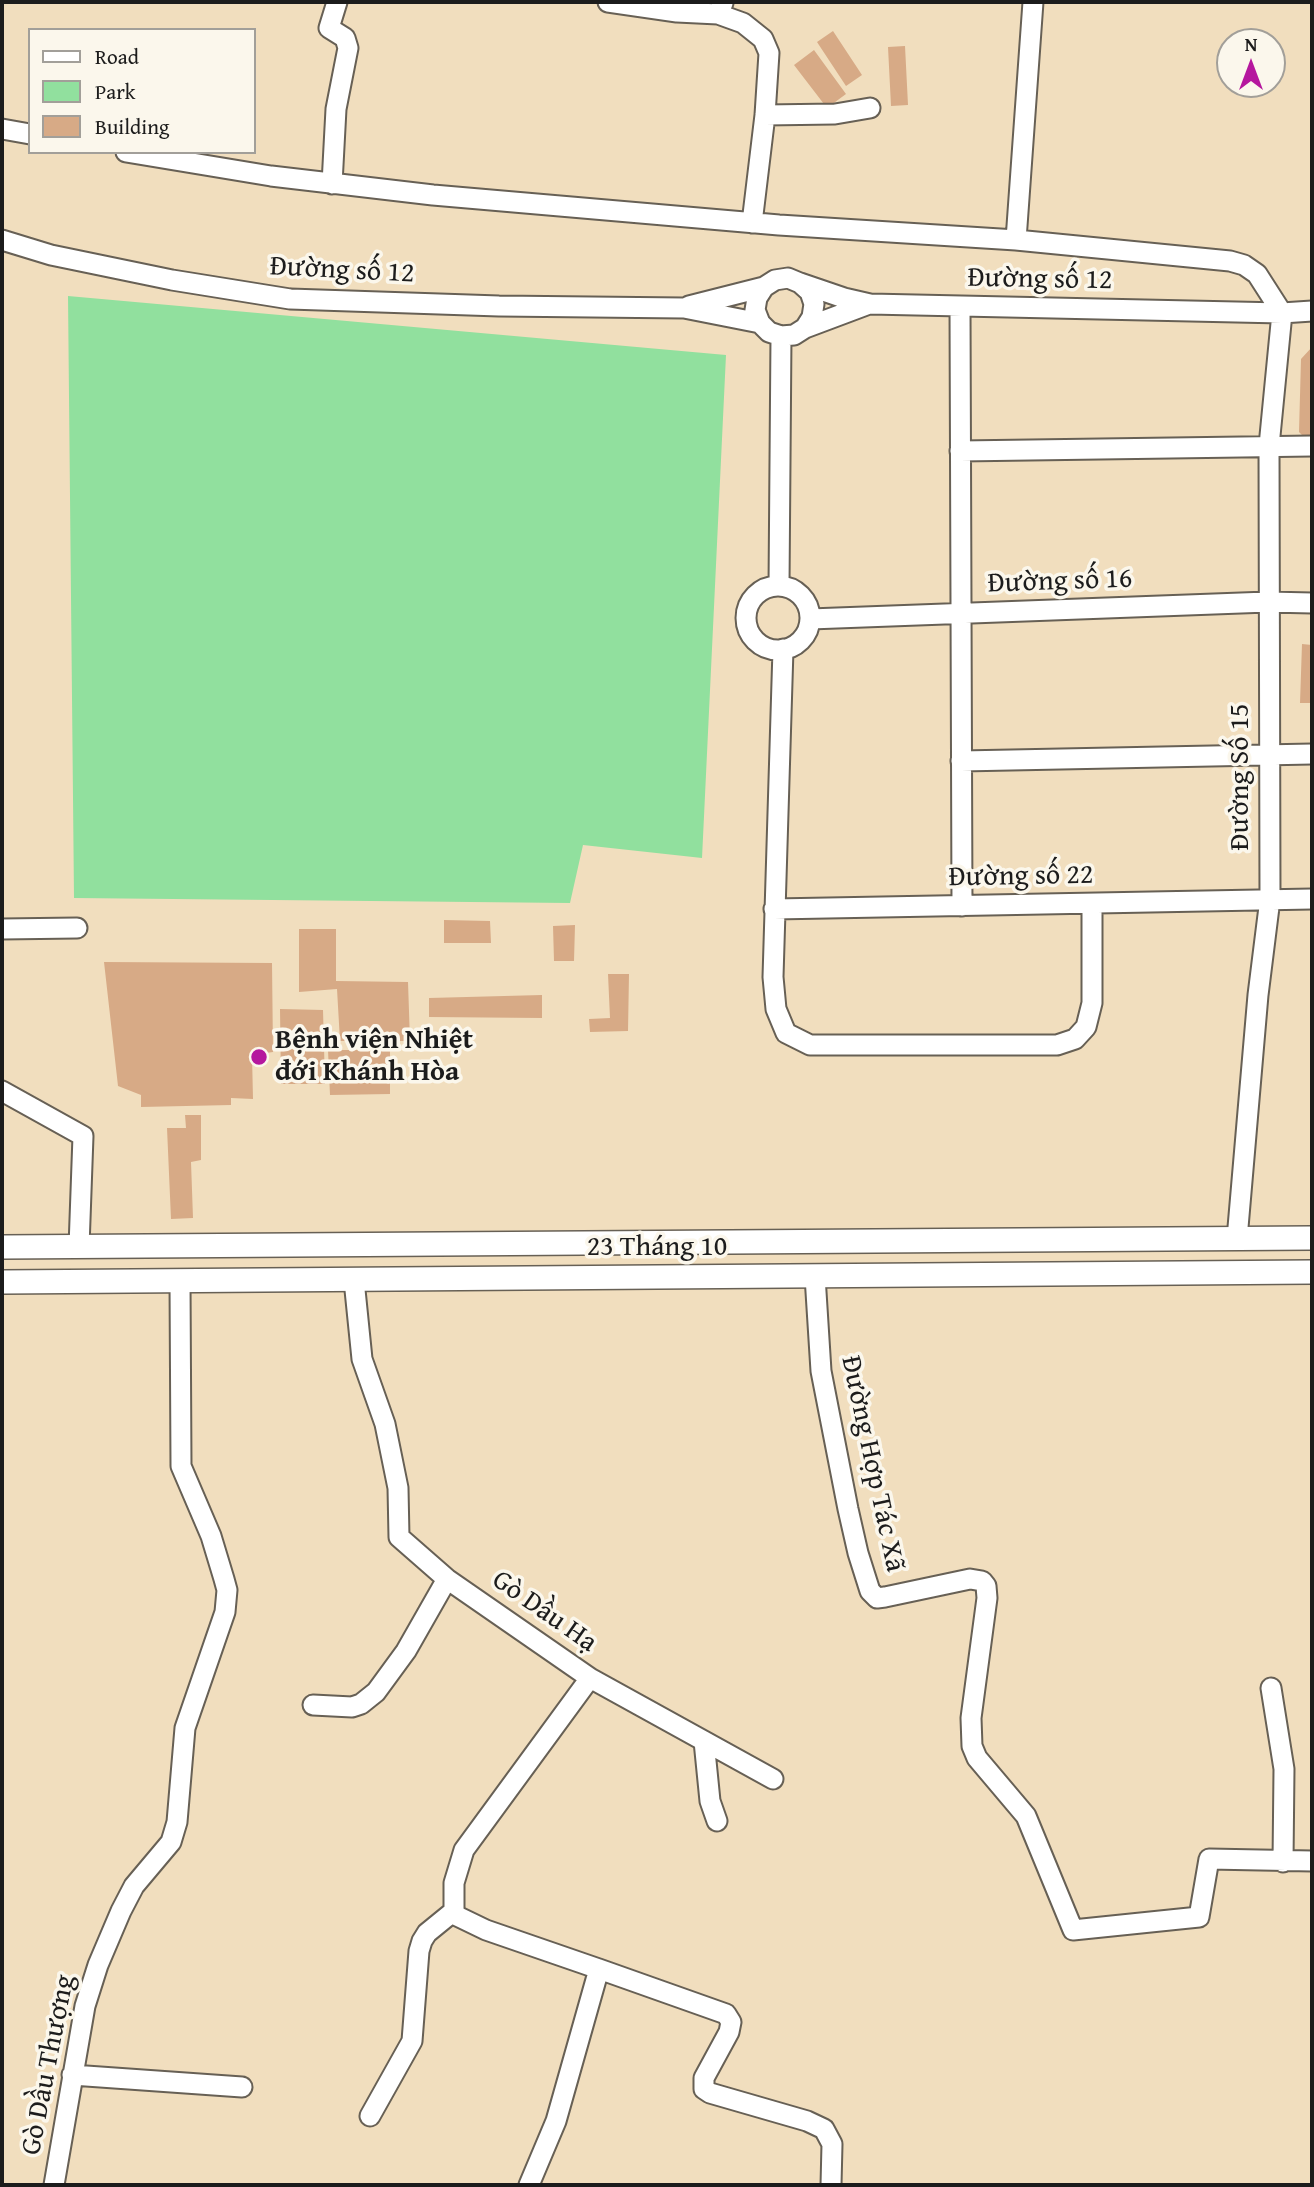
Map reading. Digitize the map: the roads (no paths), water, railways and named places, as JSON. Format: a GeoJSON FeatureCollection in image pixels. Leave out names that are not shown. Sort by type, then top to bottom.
{"type":"FeatureCollection","features":[{"type":"Feature","properties":{"kind":"main road","name":"23 Tháng 10"},"geometry":{"type":"LineString","coordinates":[[2,1247],[1312,1238]]}},
{"type":"Feature","properties":{"kind":"main road","name":"23 Tháng 10"},"geometry":{"type":"LineString","coordinates":[[2,1282],[1312,1272]]}},
{"type":"Feature","properties":{"kind":"street"},"geometry":{"type":"LineString","coordinates":[[332,184],[336,109],[348,48],[345,38],[329,28],[337,2]]}},
{"type":"Feature","properties":{"kind":"street"},"geometry":{"type":"LineString","coordinates":[[608,2],[657,10],[721,8],[743,23],[768,46],[765,115],[752,223]]}},
{"type":"Feature","properties":{"kind":"street"},"geometry":{"type":"LineString","coordinates":[[1016,240],[1033,2]]}},
{"type":"Feature","properties":{"kind":"street"},"geometry":{"type":"LineString","coordinates":[[765,115],[821,115],[870,108]]}},
{"type":"Feature","properties":{"kind":"street"},"geometry":{"type":"LineString","coordinates":[[2,129],[28,134]]}},
{"type":"Feature","properties":{"kind":"street"},"geometry":{"type":"LineString","coordinates":[[138,154],[332,184],[752,223],[1016,240],[1238,262],[1257,274],[1282,313],[1312,311]]}},
{"type":"Feature","properties":{"kind":"street","name":"Đường số 12"},"geometry":{"type":"LineString","coordinates":[[2,240],[51,255],[172,280],[290,299],[499,306],[684,308],[760,323]]}},
{"type":"Feature","properties":{"kind":"street"},"geometry":{"type":"LineString","coordinates":[[805,328],[812,317],[814,304],[810,292],[800,283],[788,278],[775,280],[764,287],[757,298],[755,310],[760,323],[769,332],[781,336],[794,335],[805,328],[870,304]]}},
{"type":"Feature","properties":{"kind":"street","name":"Đường số 12"},"geometry":{"type":"LineString","coordinates":[[800,283],[870,304],[1282,313]]}},
{"type":"Feature","properties":{"kind":"street","name":"Đường số 12"},"geometry":{"type":"LineString","coordinates":[[684,308],[764,287]]}},
{"type":"Feature","properties":{"kind":"street"},"geometry":{"type":"LineString","coordinates":[[960,306],[962,906]]}},
{"type":"Feature","properties":{"kind":"street","name":"Đường Số 15"},"geometry":{"type":"LineString","coordinates":[[1237,1239],[1269,899],[1269,446],[1282,313]]}},
{"type":"Feature","properties":{"kind":"street"},"geometry":{"type":"LineString","coordinates":[[779,586],[781,336]]}},
{"type":"Feature","properties":{"kind":"street"},"geometry":{"type":"LineString","coordinates":[[960,451],[1312,446]]}},
{"type":"Feature","properties":{"kind":"street"},"geometry":{"type":"LineString","coordinates":[[779,586],[789,588],[805,600],[810,619],[808,630],[802,639],[783,649],[762,645],[754,639],[746,619],[747,609],[760,592],[779,586]]}},
{"type":"Feature","properties":{"kind":"street","name":"Đường số 16"},"geometry":{"type":"LineString","coordinates":[[810,619],[1268,602],[1312,603]]}},
{"type":"Feature","properties":{"kind":"street"},"geometry":{"type":"LineString","coordinates":[[783,649],[773,977],[776,1009],[786,1033],[810,1045],[1057,1045],[1075,1039],[1086,1027],[1092,1003],[1093,904]]}},
{"type":"Feature","properties":{"kind":"street"},"geometry":{"type":"LineString","coordinates":[[961,761],[1312,754]]}},
{"type":"Feature","properties":{"kind":"street"},"geometry":{"type":"LineString","coordinates":[[1269,899],[1312,899]]}},
{"type":"Feature","properties":{"kind":"street","name":"Đường số 22"},"geometry":{"type":"LineString","coordinates":[[774,909],[1269,899]]}},
{"type":"Feature","properties":{"kind":"street"},"geometry":{"type":"LineString","coordinates":[[2,929],[78,928]]}},
{"type":"Feature","properties":{"kind":"street"},"geometry":{"type":"LineString","coordinates":[[2,1091],[83,1136],[79,1247]]}},
{"type":"Feature","properties":{"kind":"street","name":"Đường Hợp Tác Xã"},"geometry":{"type":"LineString","coordinates":[[815,1276],[821,1371],[848,1509],[870,1591],[877,1598],[970,1579],[982,1581],[986,1586],[987,1598],[971,1718],[972,1746],[977,1758],[1026,1816],[1073,1930],[1199,1917],[1209,1859],[1312,1861]]}},
{"type":"Feature","properties":{"kind":"street","name":"Gò Dầu Hạ"},"geometry":{"type":"LineString","coordinates":[[354,1280],[362,1359],[385,1424],[398,1488],[399,1537],[447,1579],[590,1678],[464,1850],[454,1883],[454,1911]]}},
{"type":"Feature","properties":{"kind":"street","name":"Gò Dầu Thượng"},"geometry":{"type":"LineString","coordinates":[[54,2185],[85,2006],[98,1965],[134,1886],[172,1842],[177,1822],[186,1728],[225,1612],[224,1579],[211,1536],[181,1466],[180,1281]]}},
{"type":"Feature","properties":{"kind":"street"},"geometry":{"type":"LineString","coordinates":[[313,1705],[352,1707],[361,1704],[376,1692],[406,1651],[447,1579]]}},
{"type":"Feature","properties":{"kind":"street"},"geometry":{"type":"LineString","coordinates":[[590,1678],[773,1779]]}},
{"type":"Feature","properties":{"kind":"street"},"geometry":{"type":"LineString","coordinates":[[1271,1688],[1284,1769],[1283,1862]]}},
{"type":"Feature","properties":{"kind":"street"},"geometry":{"type":"LineString","coordinates":[[704,1741],[710,1801],[717,1821]]}},
{"type":"Feature","properties":{"kind":"street"},"geometry":{"type":"LineString","coordinates":[[370,2116],[412,2040],[422,1941],[454,1911],[457,1916],[486,1930],[726,2014],[730,2020],[729,2032],[704,2078],[704,2089],[807,2121],[824,2129],[831,2144],[831,2185]]}},
{"type":"Feature","properties":{"kind":"street"},"geometry":{"type":"LineString","coordinates":[[529,2185],[556,2121],[599,1969]]}},
{"type":"Feature","properties":{"kind":"street"},"geometry":{"type":"LineString","coordinates":[[72,2075],[242,2087]]}},
{"type":"Feature","properties":{"kind":"place","name":"Bệnh viện Nhiệt đới Khánh Hòa"},"geometry":{"type":"Point","coordinates":[259,1057]}}]}
